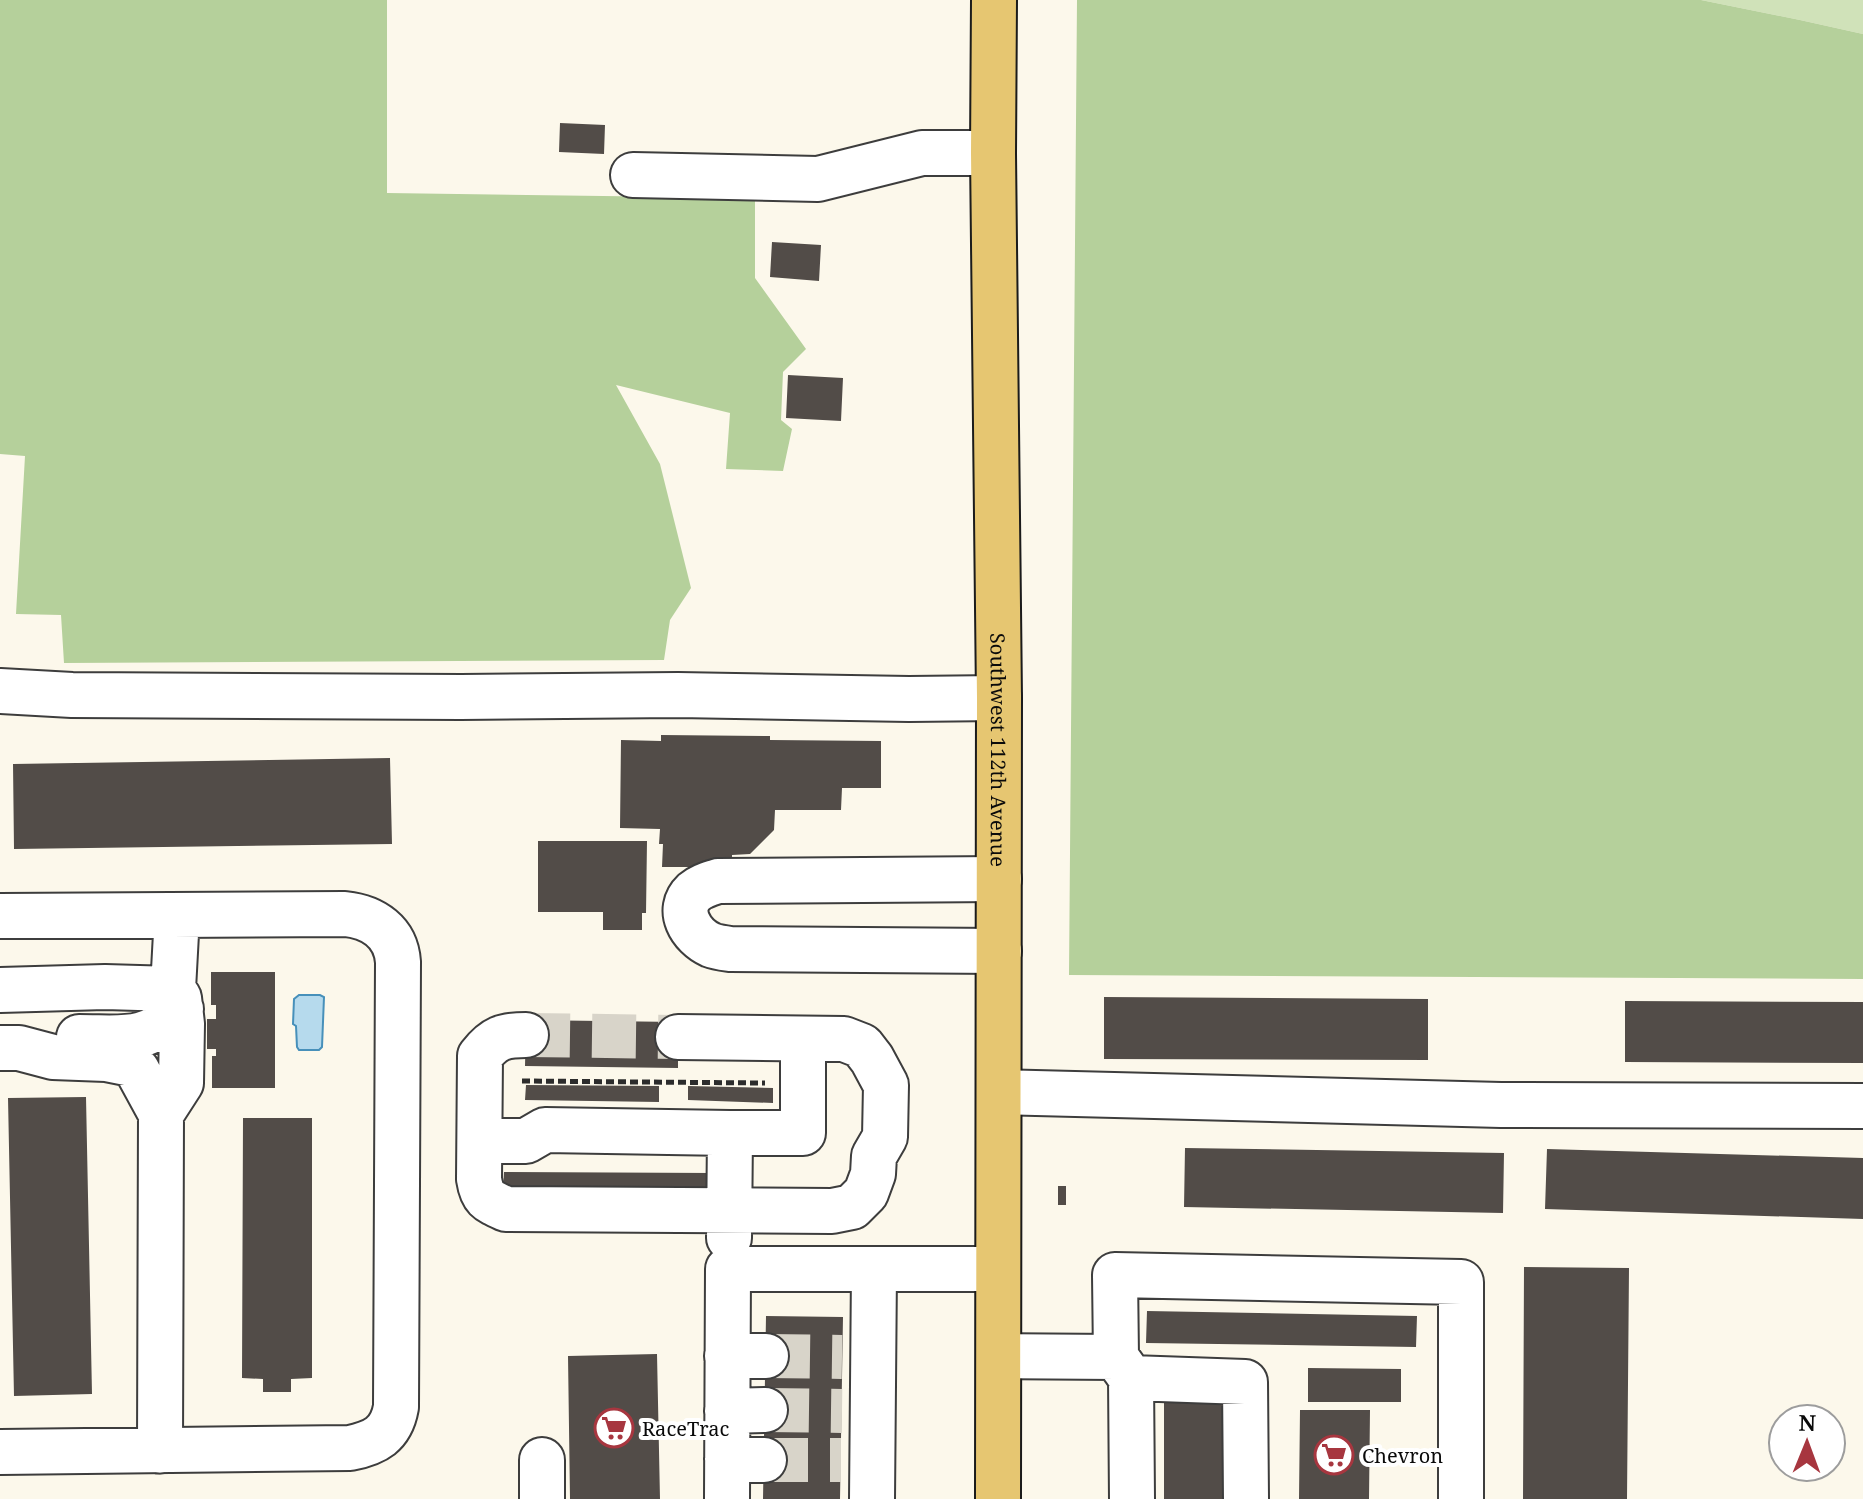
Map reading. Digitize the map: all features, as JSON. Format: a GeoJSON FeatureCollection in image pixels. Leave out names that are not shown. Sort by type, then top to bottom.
{"type":"FeatureCollection","features":[{"type":"Feature","properties":{"kind":"main road","name":"Southwest 112th Avenue"},"geometry":{"type":"LineString","coordinates":[[994,0],[999,698],[998,1499]]}},
{"type":"Feature","properties":{"kind":"street"},"geometry":{"type":"LineString","coordinates":[[633,175],[818,179],[922,153],[993,153]]}},
{"type":"Feature","properties":{"kind":"street"},"geometry":{"type":"LineString","coordinates":[[0,691],[72,695],[999,698]]}},
{"type":"Feature","properties":{"kind":"street"},"geometry":{"type":"LineString","coordinates":[[999,879],[718,881],[692,893],[685,906],[687,922],[697,935],[712,946],[730,949],[999,951]]}},
{"type":"Feature","properties":{"kind":"street"},"geometry":{"type":"LineString","coordinates":[[161,1114],[181,1083],[182,1024],[177,999],[177,915]]}},
{"type":"Feature","properties":{"kind":"street"},"geometry":{"type":"LineString","coordinates":[[0,916],[356,915],[384,929],[395,945],[398,962],[396,1407],[391,1425],[385,1433],[366,1445],[350,1448],[0,1452]]}},
{"type":"Feature","properties":{"kind":"street"},"geometry":{"type":"LineString","coordinates":[[0,990],[105,987],[177,999]]}},
{"type":"Feature","properties":{"kind":"street"},"geometry":{"type":"LineString","coordinates":[[9,1048],[54,1037],[137,1036],[166,1024],[177,999]]}},
{"type":"Feature","properties":{"kind":"street"},"geometry":{"type":"LineString","coordinates":[[526,1035],[495,1040],[480,1056],[479,1179],[486,1200],[506,1209],[832,1211],[852,1207],[866,1193],[873,1174],[874,1156],[862,1137],[862,1084],[872,1059],[862,1046],[844,1039],[678,1037]]}},
{"type":"Feature","properties":{"kind":"street"},"geometry":{"type":"LineString","coordinates":[[480,1141],[526,1141],[545,1130],[803,1133],[803,1039]]}},
{"type":"Feature","properties":{"kind":"street"},"geometry":{"type":"LineString","coordinates":[[9,1048],[53,1057],[106,1059],[131,1064],[161,1114],[160,1451]]}},
{"type":"Feature","properties":{"kind":"street"},"geometry":{"type":"LineString","coordinates":[[999,1092],[1501,1105],[1863,1106]]}},
{"type":"Feature","properties":{"kind":"street"},"geometry":{"type":"LineString","coordinates":[[730,1133],[728,1269],[746,1356],[746,1411],[739,1473]]}},
{"type":"Feature","properties":{"kind":"street"},"geometry":{"type":"LineString","coordinates":[[728,1269],[998,1269]]}},
{"type":"Feature","properties":{"kind":"street"},"geometry":{"type":"LineString","coordinates":[[862,1473],[857,1411],[858,1357],[874,1270]]}},
{"type":"Feature","properties":{"kind":"street"},"geometry":{"type":"LineString","coordinates":[[1132,1499],[1115,1275],[1461,1282],[1461,1499]]}},
{"type":"Feature","properties":{"kind":"street"},"geometry":{"type":"LineString","coordinates":[[999,1356],[1245,1382],[1246,1499]]}},
{"type":"Feature","properties":{"kind":"path"},"geometry":{"type":"LineString","coordinates":[[522,1081],[777,1084]]}},
{"type":"Feature","properties":{"kind":"green space"},"geometry":{"type":"Polygon","coordinates":[[[0,0],[387,0],[387,193],[755,198],[755,278],[806,349],[783,372],[781,420],[792,429],[783,471],[726,469],[730,413],[616,385],[660,464],[691,588],[670,620],[664,660],[64,663],[61,615],[16,614],[25,456],[0,454],[0,0]]]}},
{"type":"Feature","properties":{"kind":"green space"},"geometry":{"type":"Polygon","coordinates":[[[1077,0],[1701,0],[1863,34],[1863,979],[1069,975],[1077,0]]]}},
{"type":"Feature","properties":{"kind":"green space"},"geometry":{"type":"Polygon","coordinates":[[[1701,0],[1863,0],[1863,34],[1800,20],[1701,0]]]}},
{"type":"Feature","properties":{"kind":"water"},"geometry":{"type":"Polygon","coordinates":[[[299,995],[324,997],[322,1047],[319,1050],[299,1050],[297,1047],[296,1026],[293,1024],[294,999],[299,995]]]}},
{"type":"Feature","properties":{"kind":"building"},"geometry":{"type":"Polygon","coordinates":[[[560,123],[605,125],[604,154],[559,152],[560,123]]]}},
{"type":"Feature","properties":{"kind":"building"},"geometry":{"type":"Polygon","coordinates":[[[772,242],[821,245],[819,281],[770,277],[772,242]]]}},
{"type":"Feature","properties":{"kind":"building"},"geometry":{"type":"Polygon","coordinates":[[[788,375],[843,378],[841,421],[786,418],[788,375]]]}},
{"type":"Feature","properties":{"kind":"building"},"geometry":{"type":"Polygon","coordinates":[[[661,735],[881,741],[881,788],[842,788],[841,810],[775,810],[774,830],[750,854],[732,855],[722,867],[662,867],[660,829],[620,828],[621,740],[661,741],[661,735]]]}},
{"type":"Feature","properties":{"kind":"building"},"geometry":{"type":"Polygon","coordinates":[[[390,758],[392,844],[14,849],[13,764],[390,758]]]}},
{"type":"Feature","properties":{"kind":"building"},"geometry":{"type":"Polygon","coordinates":[[[538,841],[647,841],[646,913],[642,913],[642,930],[603,930],[603,912],[538,912],[538,841]]]}},
{"type":"Feature","properties":{"kind":"building"},"geometry":{"type":"Polygon","coordinates":[[[211,972],[275,972],[275,1088],[212,1088],[212,1056],[216,1056],[216,1049],[207,1049],[207,1019],[216,1019],[216,1005],[211,1005],[211,972]]]}},
{"type":"Feature","properties":{"kind":"building"},"geometry":{"type":"Polygon","coordinates":[[[1104,997],[1428,999],[1428,1060],[1104,1059],[1104,997]]]}},
{"type":"Feature","properties":{"kind":"building"},"geometry":{"type":"Polygon","coordinates":[[[1625,1001],[1863,1002],[1863,1063],[1625,1062],[1625,1001]]]}},
{"type":"Feature","properties":{"kind":"building"},"geometry":{"type":"Polygon","coordinates":[[[526,1020],[678,1022],[678,1068],[525,1066],[526,1020]]]}},
{"type":"Feature","properties":{"kind":"building"},"geometry":{"type":"Polygon","coordinates":[[[526,1085],[659,1086],[659,1102],[525,1100],[526,1085]]]}},
{"type":"Feature","properties":{"kind":"building"},"geometry":{"type":"Polygon","coordinates":[[[688,1086],[773,1088],[773,1103],[688,1100],[688,1086]]]}},
{"type":"Feature","properties":{"kind":"building"},"geometry":{"type":"Polygon","coordinates":[[[86,1097],[92,1394],[14,1396],[8,1098],[86,1097]]]}},
{"type":"Feature","properties":{"kind":"building"},"geometry":{"type":"Polygon","coordinates":[[[243,1118],[312,1118],[312,1378],[291,1379],[291,1392],[263,1392],[263,1379],[242,1378],[243,1118]]]}},
{"type":"Feature","properties":{"kind":"building"},"geometry":{"type":"Polygon","coordinates":[[[1185,1148],[1504,1153],[1503,1213],[1184,1207],[1185,1148]]]}},
{"type":"Feature","properties":{"kind":"building"},"geometry":{"type":"Polygon","coordinates":[[[1547,1149],[1863,1158],[1863,1219],[1545,1209],[1547,1149]]]}},
{"type":"Feature","properties":{"kind":"building"},"geometry":{"type":"Polygon","coordinates":[[[504,1172],[714,1173],[714,1190],[503,1189],[504,1172]]]}},
{"type":"Feature","properties":{"kind":"building"},"geometry":{"type":"Polygon","coordinates":[[[1058,1186],[1066,1186],[1066,1205],[1058,1205],[1058,1186]]]}},
{"type":"Feature","properties":{"kind":"building"},"geometry":{"type":"Polygon","coordinates":[[[1524,1267],[1629,1268],[1627,1499],[1523,1499],[1524,1267]]]}},
{"type":"Feature","properties":{"kind":"building"},"geometry":{"type":"Polygon","coordinates":[[[1147,1311],[1417,1316],[1416,1347],[1146,1343],[1147,1311]]]}},
{"type":"Feature","properties":{"kind":"building","name":"RaceTrac"},"geometry":{"type":"Polygon","coordinates":[[[766,1316],[843,1317],[840,1499],[763,1499],[766,1316]]]}},
{"type":"Feature","properties":{"kind":"building","name":"RaceTrac"},"geometry":{"type":"Polygon","coordinates":[[[657,1354],[660,1499],[570,1499],[568,1356],[657,1354]]]}},
{"type":"Feature","properties":{"kind":"building"},"geometry":{"type":"Polygon","coordinates":[[[1308,1368],[1401,1369],[1401,1402],[1308,1402],[1308,1368]]]}},
{"type":"Feature","properties":{"kind":"building"},"geometry":{"type":"Polygon","coordinates":[[[1164,1401],[1226,1402],[1225,1499],[1164,1499],[1164,1401]]]}},
{"type":"Feature","properties":{"kind":"building","name":"Chevron"},"geometry":{"type":"Polygon","coordinates":[[[1300,1410],[1370,1410],[1369,1499],[1299,1499],[1300,1410]]]}},
{"type":"Feature","properties":{"kind":"tunnel"},"geometry":{"type":"LineString","coordinates":[[526,1035],[678,1037]]}},
{"type":"Feature","properties":{"kind":"tunnel"},"geometry":{"type":"LineString","coordinates":[[766,1356],[842,1357]]}},
{"type":"Feature","properties":{"kind":"tunnel"},"geometry":{"type":"LineString","coordinates":[[765,1410],[842,1411]]}},
{"type":"Feature","properties":{"kind":"tunnel"},"geometry":{"type":"LineString","coordinates":[[764,1460],[841,1460]]}},
{"type":"Feature","properties":{"kind":"place","name":"RaceTrac"},"geometry":{"type":"Point","coordinates":[614,1428]}},
{"type":"Feature","properties":{"kind":"place","name":"Chevron"},"geometry":{"type":"Point","coordinates":[1334,1455]}}]}
